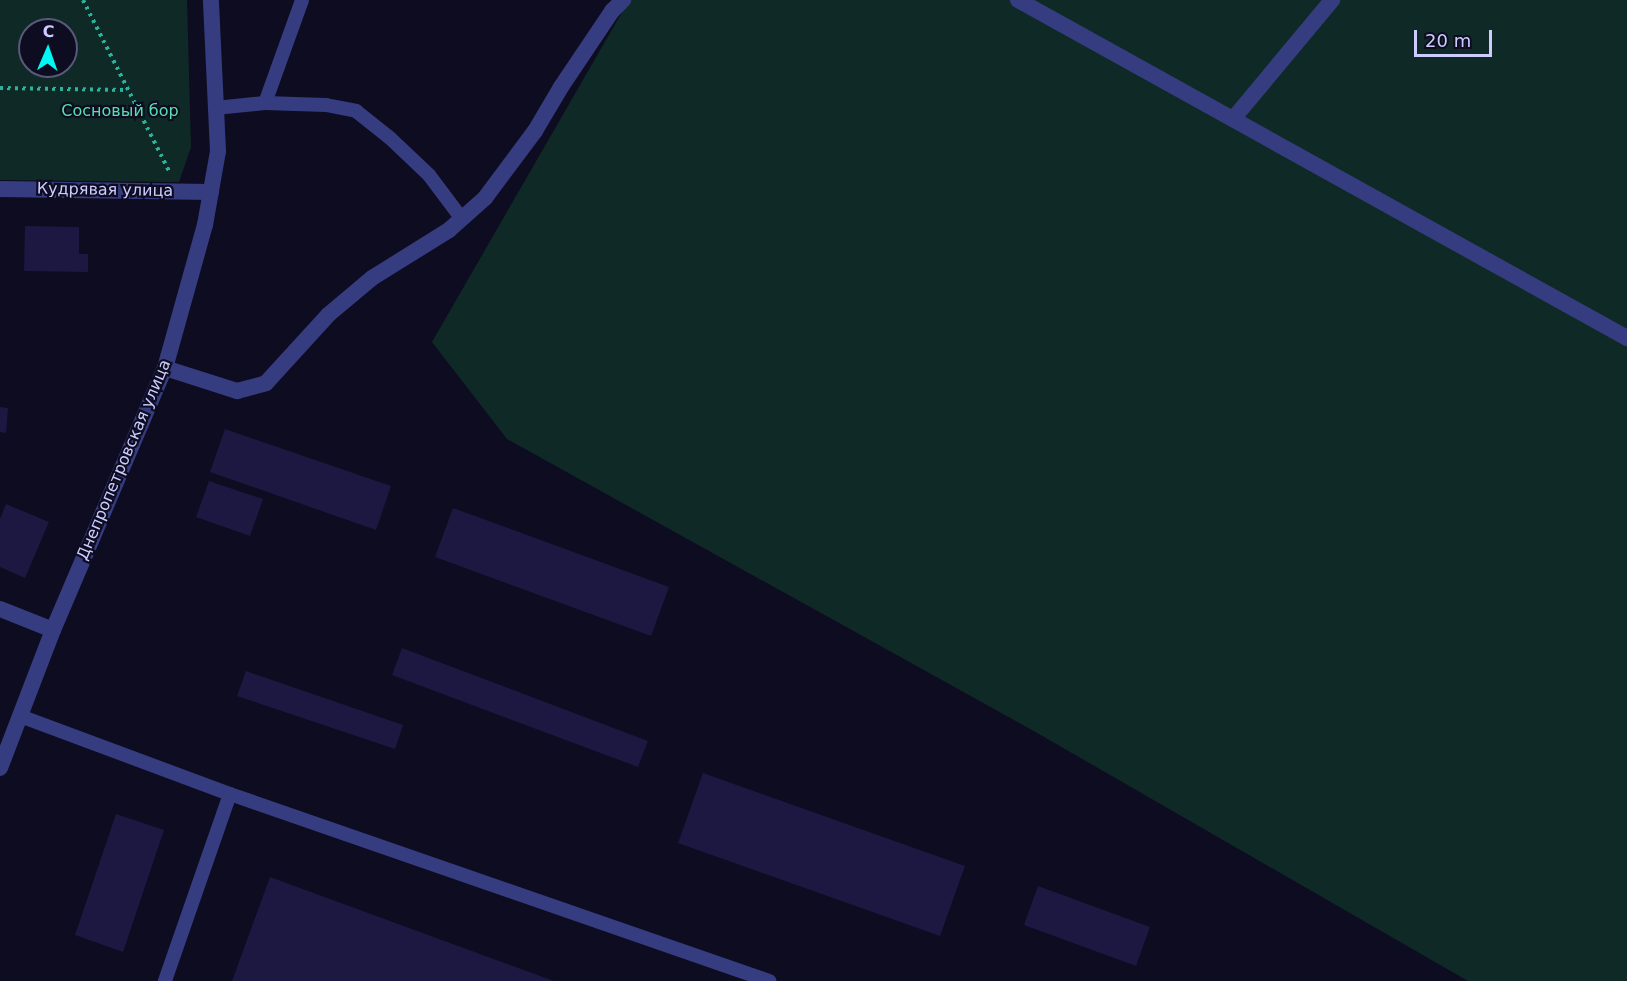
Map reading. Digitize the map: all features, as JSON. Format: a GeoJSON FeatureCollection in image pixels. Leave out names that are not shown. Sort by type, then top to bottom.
{"type":"FeatureCollection","features":[{"type":"Feature","properties":{"kind":"street","name":"Днепропетровская улица"},"geometry":{"type":"LineString","coordinates":[[0,768],[52,630],[165,368],[205,225],[218,151],[211,0]]}},
{"type":"Feature","properties":{"kind":"street"},"geometry":{"type":"LineString","coordinates":[[165,368],[237,392],[266,383],[328,315],[372,278],[449,230],[485,198],[535,131],[612,11],[623,0]]}},
{"type":"Feature","properties":{"kind":"street"},"geometry":{"type":"LineString","coordinates":[[1018,0],[1627,338]]}},
{"type":"Feature","properties":{"kind":"street"},"geometry":{"type":"LineString","coordinates":[[1233,119],[1332,0]]}},
{"type":"Feature","properties":{"kind":"street","name":"Кудрявая улица"},"geometry":{"type":"LineString","coordinates":[[0,189],[211,192]]}},
{"type":"Feature","properties":{"kind":"street"},"geometry":{"type":"LineString","coordinates":[[0,609],[52,630]]}},
{"type":"Feature","properties":{"kind":"lane"},"geometry":{"type":"LineString","coordinates":[[265,103],[302,0]]}},
{"type":"Feature","properties":{"kind":"lane"},"geometry":{"type":"LineString","coordinates":[[215,108],[265,103],[326,105],[356,111],[390,138],[429,175],[462,219]]}},
{"type":"Feature","properties":{"kind":"lane"},"geometry":{"type":"LineString","coordinates":[[20,716],[230,795],[769,981]]}},
{"type":"Feature","properties":{"kind":"lane"},"geometry":{"type":"LineString","coordinates":[[165,981],[230,795]]}},
{"type":"Feature","properties":{"kind":"path"},"geometry":{"type":"LineString","coordinates":[[83,0],[171,176]]}},
{"type":"Feature","properties":{"kind":"path"},"geometry":{"type":"LineString","coordinates":[[0,88],[127,90]]}},
{"type":"Feature","properties":{"kind":"green space","name":"Сосновый бор"},"geometry":{"type":"Polygon","coordinates":[[[0,0],[187,0],[191,147],[179,182],[0,180],[0,0]]]}},
{"type":"Feature","properties":{"kind":"green space"},"geometry":{"type":"Polygon","coordinates":[[[629,0],[1627,0],[1627,981],[1468,981],[1032,730],[507,439],[432,342],[629,0]]]}},
{"type":"Feature","properties":{"kind":"building"},"geometry":{"type":"Polygon","coordinates":[[[25,226],[79,227],[79,254],[88,254],[88,272],[24,271],[25,226]]]}},
{"type":"Feature","properties":{"kind":"building"},"geometry":{"type":"Polygon","coordinates":[[[0,407],[8,408],[6,433],[0,432],[0,407]]]}},
{"type":"Feature","properties":{"kind":"building"},"geometry":{"type":"Polygon","coordinates":[[[225,429],[391,486],[376,530],[210,472],[225,429]]]}},
{"type":"Feature","properties":{"kind":"building"},"geometry":{"type":"Polygon","coordinates":[[[209,481],[263,499],[250,536],[196,517],[209,481]]]}},
{"type":"Feature","properties":{"kind":"building"},"geometry":{"type":"Polygon","coordinates":[[[6,504],[49,522],[25,578],[0,567],[0,519],[6,504]]]}},
{"type":"Feature","properties":{"kind":"building"},"geometry":{"type":"Polygon","coordinates":[[[453,508],[669,587],[651,636],[435,557],[453,508]]]}},
{"type":"Feature","properties":{"kind":"building"},"geometry":{"type":"Polygon","coordinates":[[[402,648],[648,741],[638,767],[392,675],[402,648]]]}},
{"type":"Feature","properties":{"kind":"building"},"geometry":{"type":"Polygon","coordinates":[[[246,671],[403,725],[395,749],[237,696],[246,671]]]}},
{"type":"Feature","properties":{"kind":"building"},"geometry":{"type":"Polygon","coordinates":[[[703,773],[965,866],[940,936],[678,843],[703,773]]]}},
{"type":"Feature","properties":{"kind":"building"},"geometry":{"type":"Polygon","coordinates":[[[116,814],[164,830],[123,952],[75,935],[116,814]]]}},
{"type":"Feature","properties":{"kind":"building"},"geometry":{"type":"Polygon","coordinates":[[[270,877],[554,981],[232,981],[270,877]]]}},
{"type":"Feature","properties":{"kind":"building"},"geometry":{"type":"Polygon","coordinates":[[[1038,886],[1150,927],[1136,966],[1024,925],[1038,886]]]}}]}
